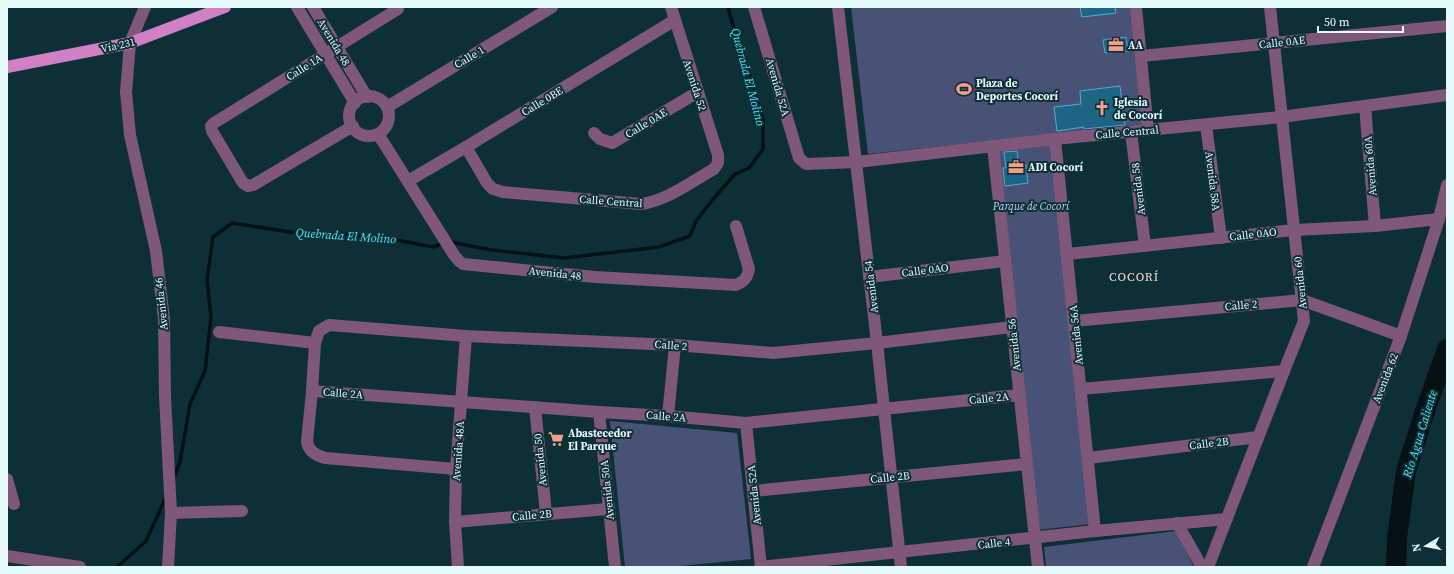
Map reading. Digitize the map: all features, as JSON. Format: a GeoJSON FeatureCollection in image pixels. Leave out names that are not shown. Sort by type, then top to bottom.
{"type":"FeatureCollection","features":[{"type":"Feature","properties":{"kind":"main road","name":"Vía 231"},"geometry":{"type":"LineString","coordinates":[[7,67],[130,43],[226,7]]}},
{"type":"Feature","properties":{"kind":"street","name":"Avenida 46"},"geometry":{"type":"LineString","coordinates":[[145,7],[130,43],[126,92],[130,135],[156,251],[164,319],[165,396],[171,510],[168,567]]}},
{"type":"Feature","properties":{"kind":"street","name":"Avenida 48"},"geometry":{"type":"LineString","coordinates":[[297,7],[355,103]]}},
{"type":"Feature","properties":{"kind":"street","name":"Avenida 48"},"geometry":{"type":"LineString","coordinates":[[313,7],[367,97]]}},
{"type":"Feature","properties":{"kind":"street","name":"Calle 1"},"geometry":{"type":"LineString","coordinates":[[387,108],[552,7]]}},
{"type":"Feature","properties":{"kind":"street","name":"Avenida 52"},"geometry":{"type":"LineString","coordinates":[[671,7],[718,155],[718,163]]}},
{"type":"Feature","properties":{"kind":"street","name":"Avenida 52A"},"geometry":{"type":"LineString","coordinates":[[754,7],[798,158],[806,164]]}},
{"type":"Feature","properties":{"kind":"street","name":"Avenida 54"},"geometry":{"type":"LineString","coordinates":[[838,7],[878,343],[901,567]]}},
{"type":"Feature","properties":{"kind":"street"},"geometry":{"type":"LineString","coordinates":[[1136,7],[1148,130]]}},
{"type":"Feature","properties":{"kind":"street","name":"Avenida 60"},"geometry":{"type":"LineString","coordinates":[[1208,567],[1304,321],[1270,7]]}},
{"type":"Feature","properties":{"kind":"street","name":"Calle 1A"},"geometry":{"type":"LineString","coordinates":[[352,126],[253,185],[248,186],[243,184],[212,131],[211,126],[398,9]]}},
{"type":"Feature","properties":{"kind":"street","name":"Calle 0BE"},"geometry":{"type":"LineString","coordinates":[[408,181],[675,20]]}},
{"type":"Feature","properties":{"kind":"street","name":"Calle 0AE"},"geometry":{"type":"LineString","coordinates":[[1141,56],[1447,26]]}},
{"type":"Feature","properties":{"kind":"street","name":"Calle 0AE"},"geometry":{"type":"LineString","coordinates":[[594,132],[600,139],[612,143],[698,92]]}},
{"type":"Feature","properties":{"kind":"street","name":"Calle Central"},"geometry":{"type":"LineString","coordinates":[[806,164],[857,162],[1055,139],[1281,117],[1447,95]]}},
{"type":"Feature","properties":{"kind":"street"},"geometry":{"type":"LineString","coordinates":[[367,97],[379,99],[387,108],[389,119],[383,130],[378,134],[371,136],[364,135],[352,126],[350,112],[355,103],[363,98],[367,97]]}},
{"type":"Feature","properties":{"kind":"street","name":"Avenida 60A"},"geometry":{"type":"LineString","coordinates":[[1365,106],[1375,226]]}},
{"type":"Feature","properties":{"kind":"street","name":"Avenida 58A"},"geometry":{"type":"LineString","coordinates":[[1206,125],[1221,238]]}},
{"type":"Feature","properties":{"kind":"street","name":"Avenida 58"},"geometry":{"type":"LineString","coordinates":[[1131,132],[1145,246]]}},
{"type":"Feature","properties":{"kind":"street","name":"Avenida 48"},"geometry":{"type":"LineString","coordinates":[[378,134],[454,255],[463,264],[595,277],[736,285],[744,282],[749,269],[736,226]]}},
{"type":"Feature","properties":{"kind":"street","name":"Avenida 56A"},"geometry":{"type":"LineString","coordinates":[[1055,139],[1068,254],[1095,531]]}},
{"type":"Feature","properties":{"kind":"street","name":"Avenida 56"},"geometry":{"type":"LineString","coordinates":[[993,146],[1038,567]]}},
{"type":"Feature","properties":{"kind":"street","name":"Calle Central"},"geometry":{"type":"LineString","coordinates":[[466,147],[487,183],[493,189],[503,192],[641,204],[662,199],[714,169],[718,163]]}},
{"type":"Feature","properties":{"kind":"street","name":"Avenida 62"},"geometry":{"type":"LineString","coordinates":[[1313,567],[1401,336],[1439,219],[1447,185]]}},
{"type":"Feature","properties":{"kind":"street","name":"Calle 0AO"},"geometry":{"type":"LineString","coordinates":[[1068,254],[1294,230],[1375,226],[1439,219]]}},
{"type":"Feature","properties":{"kind":"street","name":"Calle 0AO"},"geometry":{"type":"LineString","coordinates":[[869,277],[1005,261]]}},
{"type":"Feature","properties":{"kind":"street","name":"Calle 2"},"geometry":{"type":"LineString","coordinates":[[1074,321],[1302,300],[1401,336]]}},
{"type":"Feature","properties":{"kind":"street","name":"Calle 2"},"geometry":{"type":"LineString","coordinates":[[315,343],[319,331],[329,325],[466,336],[675,345],[773,354],[1012,327]]}},
{"type":"Feature","properties":{"kind":"street"},"geometry":{"type":"LineString","coordinates":[[219,332],[315,343],[307,442],[308,447],[316,454],[325,458],[456,469]]}},
{"type":"Feature","properties":{"kind":"street","name":"Avenida 48A"},"geometry":{"type":"LineString","coordinates":[[458,567],[455,522],[456,469],[466,336]]}},
{"type":"Feature","properties":{"kind":"street"},"geometry":{"type":"LineString","coordinates":[[668,416],[675,345]]}},
{"type":"Feature","properties":{"kind":"street"},"geometry":{"type":"LineString","coordinates":[[1081,388],[1284,372]]}},
{"type":"Feature","properties":{"kind":"street","name":"Calle 2A"},"geometry":{"type":"LineString","coordinates":[[312,391],[535,408],[668,416],[746,423],[1019,395]]}},
{"type":"Feature","properties":{"kind":"street","name":"Avenida 50"},"geometry":{"type":"LineString","coordinates":[[535,408],[546,513]]}},
{"type":"Feature","properties":{"kind":"street","name":"Avenida 50A"},"geometry":{"type":"LineString","coordinates":[[599,412],[615,567]]}},
{"type":"Feature","properties":{"kind":"street","name":"Avenida 52A"},"geometry":{"type":"LineString","coordinates":[[746,423],[761,567]]}},
{"type":"Feature","properties":{"kind":"street","name":"Calle 2B"},"geometry":{"type":"LineString","coordinates":[[1088,458],[1258,437]]}},
{"type":"Feature","properties":{"kind":"street","name":"Calle 2B"},"geometry":{"type":"LineString","coordinates":[[754,492],[1027,464]]}},
{"type":"Feature","properties":{"kind":"street"},"geometry":{"type":"LineString","coordinates":[[7,478],[14,504]]}},
{"type":"Feature","properties":{"kind":"street","name":"Calle 2B"},"geometry":{"type":"LineString","coordinates":[[455,522],[546,513],[608,509]]}},
{"type":"Feature","properties":{"kind":"street"},"geometry":{"type":"LineString","coordinates":[[171,510],[242,511]]}},
{"type":"Feature","properties":{"kind":"street","name":"Calle 4"},"geometry":{"type":"LineString","coordinates":[[761,567],[1095,531],[1227,519]]}},
{"type":"Feature","properties":{"kind":"street"},"geometry":{"type":"LineString","coordinates":[[1177,523],[1202,567]]}},
{"type":"Feature","properties":{"kind":"street"},"geometry":{"type":"LineString","coordinates":[[7,556],[80,567]]}},
{"type":"Feature","properties":{"kind":"green space"},"geometry":{"type":"Polygon","coordinates":[[[851,7],[1133,7],[1145,124],[1125,126],[1120,87],[1080,91],[1084,131],[868,154],[851,7]],[[1126,37],[1103,40],[1105,53],[1128,51],[1126,37]]]}},
{"type":"Feature","properties":{"kind":"green space","name":"Parque de Cocorí"},"geometry":{"type":"Polygon","coordinates":[[[1052,144],[1092,524],[1037,530],[997,149],[1052,144]]]}},
{"type":"Feature","properties":{"kind":"green space"},"geometry":{"type":"Polygon","coordinates":[[[610,421],[737,433],[751,559],[671,567],[625,567],[610,421]]]}},
{"type":"Feature","properties":{"kind":"green space"},"geometry":{"type":"Polygon","coordinates":[[[1176,531],[1194,567],[1046,567],[1044,547],[1176,531]]]}},
{"type":"Feature","properties":{"kind":"building"},"geometry":{"type":"Polygon","coordinates":[[[1080,7],[1115,7],[1116,13],[1082,17],[1080,7]]]}},
{"type":"Feature","properties":{"kind":"building","name":"AA"},"geometry":{"type":"Polygon","coordinates":[[[1126,37],[1128,51],[1105,53],[1103,40],[1126,37]]]}},
{"type":"Feature","properties":{"kind":"building","name":"Iglesia de Cocorí"},"geometry":{"type":"Polygon","coordinates":[[[1120,86],[1125,125],[1084,129],[1084,127],[1057,131],[1054,107],[1081,104],[1080,91],[1120,86]]]}},
{"type":"Feature","properties":{"kind":"building","name":"ADI Cocorí"},"geometry":{"type":"Polygon","coordinates":[[[1017,151],[1019,166],[1026,165],[1028,183],[1005,186],[1003,168],[1006,168],[1004,152],[1017,151]]]}},
{"type":"Feature","properties":{"kind":"waterway","name":"Quebrada El Molino"},"geometry":{"type":"LineString","coordinates":[[450,242],[492,250],[564,258],[659,247],[690,236],[696,221],[714,198],[735,174],[749,168],[763,149],[763,121],[751,78],[741,54],[728,7]]}},
{"type":"Feature","properties":{"kind":"waterway","name":"Quebrada El Molino"},"geometry":{"type":"LineString","coordinates":[[174,477],[180,462],[190,404],[205,371],[211,317],[207,280],[213,237],[232,223],[297,233],[317,232],[386,238],[433,247],[444,243]]}},
{"type":"Feature","properties":{"kind":"waterway","name":"Río Agua Caliente"},"geometry":{"type":"LineString","coordinates":[[1396,567],[1397,538],[1406,471],[1447,349]]}},
{"type":"Feature","properties":{"kind":"waterway","name":"Quebrada El Molino"},"geometry":{"type":"LineString","coordinates":[[117,567],[146,541],[166,497]]}},
{"type":"Feature","properties":{"kind":"place","name":"AA"},"geometry":{"type":"Point","coordinates":[1116,45]}},
{"type":"Feature","properties":{"kind":"place","name":"Plaza de Deportes Cocorí"},"geometry":{"type":"Point","coordinates":[964,89]}},
{"type":"Feature","properties":{"kind":"place","name":"Iglesia de Cocorí"},"geometry":{"type":"Point","coordinates":[1102,108]}},
{"type":"Feature","properties":{"kind":"place","name":"ADI Cocorí"},"geometry":{"type":"Point","coordinates":[1016,167]}},
{"type":"Feature","properties":{"kind":"place","name":"Abastecedor El Parque"},"geometry":{"type":"Point","coordinates":[556,439]}},
{"type":"Feature","properties":{"kind":"district","name":"COCORÍ"},"geometry":{"type":"Point","coordinates":[1134,277]}}]}
